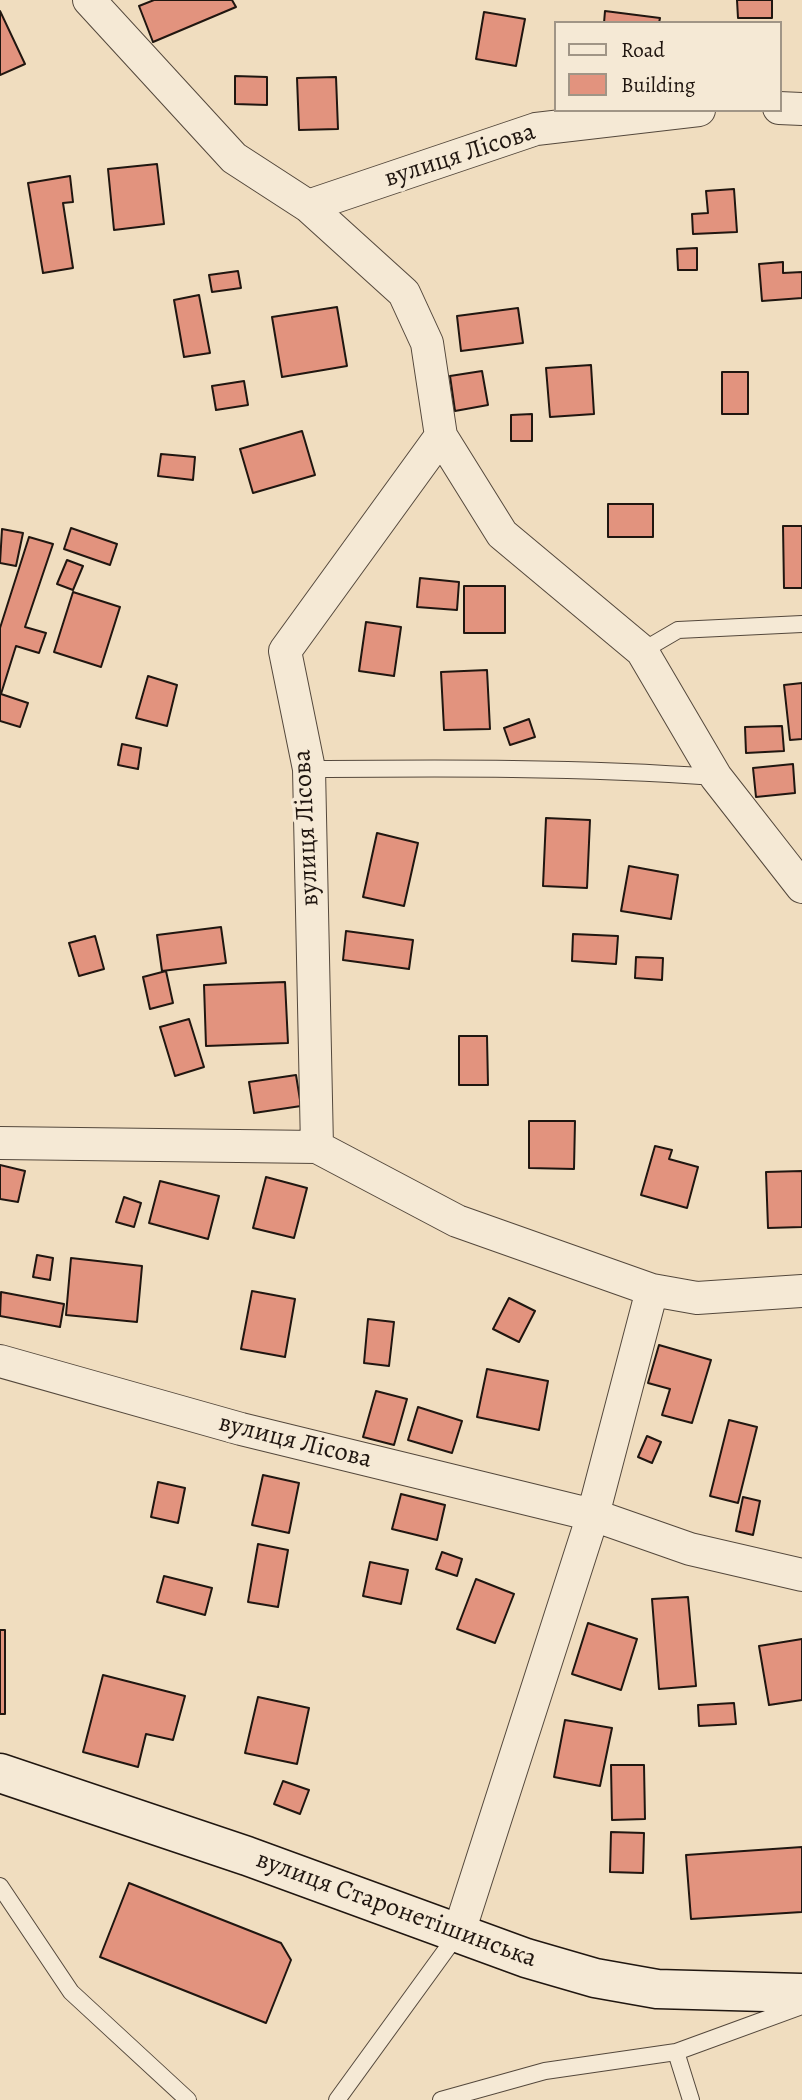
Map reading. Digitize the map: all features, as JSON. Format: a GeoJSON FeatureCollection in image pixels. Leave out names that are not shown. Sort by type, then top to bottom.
{"type":"FeatureCollection","features":[{"type":"Feature","properties":{"kind":"main road","name":"вулиця Старонетішинська"},"geometry":{"type":"LineString","coordinates":[[0,1773],[247,1856],[538,1962],[595,1978],[657,1989],[802,1993]]}},
{"type":"Feature","properties":{"kind":"street"},"geometry":{"type":"LineString","coordinates":[[89,0],[234,158],[309,206],[404,293],[428,344],[441,436],[502,534],[642,651],[716,777],[802,887]]}},
{"type":"Feature","properties":{"kind":"street"},"geometry":{"type":"LineString","coordinates":[[781,108],[802,108]]}},
{"type":"Feature","properties":{"kind":"street","name":"вулиця Лісова"},"geometry":{"type":"LineString","coordinates":[[309,206],[536,129],[682,112]]}},
{"type":"Feature","properties":{"kind":"street","name":"вулиця Лісова"},"geometry":{"type":"LineString","coordinates":[[317,1147],[309,769],[285,651],[441,436]]}},
{"type":"Feature","properties":{"kind":"street"},"geometry":{"type":"LineString","coordinates":[[0,1143],[317,1147],[457,1221],[652,1290],[696,1298],[802,1291]]}},
{"type":"Feature","properties":{"kind":"street"},"geometry":{"type":"LineString","coordinates":[[459,1932],[593,1516],[652,1290]]}},
{"type":"Feature","properties":{"kind":"street","name":"вулиця Лісова"},"geometry":{"type":"LineString","coordinates":[[0,1361],[241,1429],[593,1516],[690,1549],[802,1575]]}},
{"type":"Feature","properties":{"kind":"lane"},"geometry":{"type":"LineString","coordinates":[[642,651],[678,630],[802,624]]}},
{"type":"Feature","properties":{"kind":"lane"},"geometry":{"type":"LineString","coordinates":[[309,769],[472,767],[623,770],[716,777]]}},
{"type":"Feature","properties":{"kind":"lane"},"geometry":{"type":"LineString","coordinates":[[0,1886],[71,1992],[188,2100]]}},
{"type":"Feature","properties":{"kind":"lane"},"geometry":{"type":"LineString","coordinates":[[337,2100],[459,1932]]}},
{"type":"Feature","properties":{"kind":"lane"},"geometry":{"type":"LineString","coordinates":[[441,2100],[545,2071],[676,2052],[802,2006]]}},
{"type":"Feature","properties":{"kind":"lane"},"geometry":{"type":"LineString","coordinates":[[676,2052],[691,2100]]}},
{"type":"Feature","properties":{"kind":"building"},"geometry":{"type":"Polygon","coordinates":[[[154,0],[232,0],[236,7],[153,42],[139,6],[154,0]]]}},
{"type":"Feature","properties":{"kind":"building"},"geometry":{"type":"Polygon","coordinates":[[[737,0],[772,0],[772,18],[738,18],[737,0]]]}},
{"type":"Feature","properties":{"kind":"building"},"geometry":{"type":"Polygon","coordinates":[[[0,11],[25,64],[0,75],[0,11]]]}},
{"type":"Feature","properties":{"kind":"building"},"geometry":{"type":"Polygon","coordinates":[[[605,11],[660,18],[659,21],[604,21],[605,11]]]}},
{"type":"Feature","properties":{"kind":"building"},"geometry":{"type":"Polygon","coordinates":[[[484,12],[525,19],[516,66],[476,59],[484,12]]]}},
{"type":"Feature","properties":{"kind":"building"},"geometry":{"type":"Polygon","coordinates":[[[235,76],[267,77],[267,105],[235,104],[235,76]]]}},
{"type":"Feature","properties":{"kind":"building"},"geometry":{"type":"Polygon","coordinates":[[[336,77],[338,129],[299,130],[297,78],[336,77]]]}},
{"type":"Feature","properties":{"kind":"building"},"geometry":{"type":"Polygon","coordinates":[[[157,164],[164,224],[114,230],[108,169],[157,164]]]}},
{"type":"Feature","properties":{"kind":"building"},"geometry":{"type":"Polygon","coordinates":[[[70,176],[73,202],[63,203],[73,268],[43,273],[28,183],[70,176]]]}},
{"type":"Feature","properties":{"kind":"building"},"geometry":{"type":"Polygon","coordinates":[[[734,189],[737,232],[693,234],[692,214],[708,213],[706,191],[734,189]]]}},
{"type":"Feature","properties":{"kind":"building"},"geometry":{"type":"Polygon","coordinates":[[[697,248],[697,270],[678,270],[677,249],[697,248]]]}},
{"type":"Feature","properties":{"kind":"building"},"geometry":{"type":"Polygon","coordinates":[[[783,262],[783,273],[802,272],[802,298],[762,301],[759,264],[783,262]]]}},
{"type":"Feature","properties":{"kind":"building"},"geometry":{"type":"Polygon","coordinates":[[[238,271],[241,288],[212,292],[209,275],[238,271]]]}},
{"type":"Feature","properties":{"kind":"building"},"geometry":{"type":"Polygon","coordinates":[[[199,295],[210,353],[184,357],[174,300],[199,295]]]}},
{"type":"Feature","properties":{"kind":"building"},"geometry":{"type":"Polygon","coordinates":[[[337,307],[347,366],[282,377],[272,317],[337,307]]]}},
{"type":"Feature","properties":{"kind":"building"},"geometry":{"type":"Polygon","coordinates":[[[518,308],[523,343],[461,351],[457,316],[518,308]]]}},
{"type":"Feature","properties":{"kind":"building"},"geometry":{"type":"Polygon","coordinates":[[[591,365],[594,414],[550,417],[546,368],[591,365]]]}},
{"type":"Feature","properties":{"kind":"building"},"geometry":{"type":"Polygon","coordinates":[[[482,371],[488,405],[455,411],[450,376],[482,371]]]}},
{"type":"Feature","properties":{"kind":"building"},"geometry":{"type":"Polygon","coordinates":[[[722,372],[748,372],[748,414],[722,414],[722,372]]]}},
{"type":"Feature","properties":{"kind":"building"},"geometry":{"type":"Polygon","coordinates":[[[244,381],[248,405],[216,410],[212,386],[244,381]]]}},
{"type":"Feature","properties":{"kind":"building"},"geometry":{"type":"Polygon","coordinates":[[[532,414],[532,441],[511,441],[511,415],[532,414]]]}},
{"type":"Feature","properties":{"kind":"building"},"geometry":{"type":"Polygon","coordinates":[[[302,431],[315,475],[253,493],[240,449],[302,431]]]}},
{"type":"Feature","properties":{"kind":"building"},"geometry":{"type":"Polygon","coordinates":[[[161,454],[195,457],[193,480],[158,476],[161,454]]]}},
{"type":"Feature","properties":{"kind":"building"},"geometry":{"type":"Polygon","coordinates":[[[608,504],[653,504],[653,537],[608,537],[608,504]]]}},
{"type":"Feature","properties":{"kind":"building"},"geometry":{"type":"Polygon","coordinates":[[[783,526],[802,526],[802,588],[784,588],[783,526]]]}},
{"type":"Feature","properties":{"kind":"building"},"geometry":{"type":"Polygon","coordinates":[[[71,528],[117,544],[110,565],[64,549],[71,528]]]}},
{"type":"Feature","properties":{"kind":"building"},"geometry":{"type":"Polygon","coordinates":[[[2,529],[23,533],[16,566],[0,563],[2,529]]]}},
{"type":"Feature","properties":{"kind":"building"},"geometry":{"type":"Polygon","coordinates":[[[29,537],[53,544],[25,627],[46,633],[39,653],[16,646],[1,694],[28,703],[20,727],[0,721],[0,628],[29,537]]]}},
{"type":"Feature","properties":{"kind":"building"},"geometry":{"type":"Polygon","coordinates":[[[67,560],[83,566],[73,590],[57,584],[67,560]]]}},
{"type":"Feature","properties":{"kind":"building"},"geometry":{"type":"Polygon","coordinates":[[[420,578],[459,582],[457,610],[417,607],[420,578]]]}},
{"type":"Feature","properties":{"kind":"building"},"geometry":{"type":"Polygon","coordinates":[[[464,586],[505,586],[505,633],[464,633],[464,586]]]}},
{"type":"Feature","properties":{"kind":"building"},"geometry":{"type":"Polygon","coordinates":[[[73,592],[120,607],[101,667],[54,652],[73,592]]]}},
{"type":"Feature","properties":{"kind":"building"},"geometry":{"type":"Polygon","coordinates":[[[366,622],[401,627],[394,676],[359,671],[366,622]]]}},
{"type":"Feature","properties":{"kind":"building"},"geometry":{"type":"Polygon","coordinates":[[[487,670],[490,729],[444,730],[441,672],[487,670]]]}},
{"type":"Feature","properties":{"kind":"building"},"geometry":{"type":"Polygon","coordinates":[[[148,676],[177,685],[167,726],[136,718],[148,676]]]}},
{"type":"Feature","properties":{"kind":"building"},"geometry":{"type":"Polygon","coordinates":[[[802,683],[802,739],[790,740],[784,685],[802,683]]]}},
{"type":"Feature","properties":{"kind":"building"},"geometry":{"type":"Polygon","coordinates":[[[529,719],[535,737],[510,745],[504,728],[529,719]]]}},
{"type":"Feature","properties":{"kind":"building"},"geometry":{"type":"Polygon","coordinates":[[[782,726],[784,751],[746,753],[745,727],[782,726]]]}},
{"type":"Feature","properties":{"kind":"building"},"geometry":{"type":"Polygon","coordinates":[[[122,744],[141,748],[138,769],[118,765],[122,744]]]}},
{"type":"Feature","properties":{"kind":"building"},"geometry":{"type":"Polygon","coordinates":[[[793,764],[795,793],[756,797],[753,768],[793,764]]]}},
{"type":"Feature","properties":{"kind":"building"},"geometry":{"type":"Polygon","coordinates":[[[546,818],[590,820],[587,888],[543,886],[546,818]]]}},
{"type":"Feature","properties":{"kind":"building"},"geometry":{"type":"Polygon","coordinates":[[[377,833],[418,843],[404,906],[363,897],[377,833]]]}},
{"type":"Feature","properties":{"kind":"building"},"geometry":{"type":"Polygon","coordinates":[[[629,866],[678,875],[671,919],[621,911],[629,866]]]}},
{"type":"Feature","properties":{"kind":"building"},"geometry":{"type":"Polygon","coordinates":[[[221,927],[226,963],[162,971],[157,935],[221,927]]]}},
{"type":"Feature","properties":{"kind":"building"},"geometry":{"type":"Polygon","coordinates":[[[346,931],[413,940],[409,969],[343,960],[346,931]]]}},
{"type":"Feature","properties":{"kind":"building"},"geometry":{"type":"Polygon","coordinates":[[[573,934],[618,936],[616,964],[572,961],[573,934]]]}},
{"type":"Feature","properties":{"kind":"building"},"geometry":{"type":"Polygon","coordinates":[[[95,936],[104,969],[79,976],[69,943],[95,936]]]}},
{"type":"Feature","properties":{"kind":"building"},"geometry":{"type":"Polygon","coordinates":[[[636,957],[663,958],[662,980],[635,978],[636,957]]]}},
{"type":"Feature","properties":{"kind":"building"},"geometry":{"type":"Polygon","coordinates":[[[166,971],[173,1003],[150,1009],[143,977],[166,971]]]}},
{"type":"Feature","properties":{"kind":"building"},"geometry":{"type":"Polygon","coordinates":[[[285,982],[288,1043],[206,1046],[204,985],[285,982]]]}},
{"type":"Feature","properties":{"kind":"building"},"geometry":{"type":"Polygon","coordinates":[[[189,1019],[204,1067],[175,1076],[160,1027],[189,1019]]]}},
{"type":"Feature","properties":{"kind":"building"},"geometry":{"type":"Polygon","coordinates":[[[459,1036],[487,1036],[488,1085],[459,1085],[459,1036]]]}},
{"type":"Feature","properties":{"kind":"building"},"geometry":{"type":"Polygon","coordinates":[[[296,1075],[301,1106],[254,1113],[249,1082],[296,1075]]]}},
{"type":"Feature","properties":{"kind":"building"},"geometry":{"type":"Polygon","coordinates":[[[529,1121],[575,1121],[574,1169],[529,1168],[529,1121]]]}},
{"type":"Feature","properties":{"kind":"building"},"geometry":{"type":"Polygon","coordinates":[[[655,1146],[672,1150],[669,1159],[698,1167],[687,1208],[641,1195],[655,1146]]]}},
{"type":"Feature","properties":{"kind":"building"},"geometry":{"type":"Polygon","coordinates":[[[0,1165],[25,1171],[18,1202],[0,1199],[0,1165]]]}},
{"type":"Feature","properties":{"kind":"building"},"geometry":{"type":"Polygon","coordinates":[[[802,1171],[802,1227],[768,1228],[766,1172],[802,1171]]]}},
{"type":"Feature","properties":{"kind":"building"},"geometry":{"type":"Polygon","coordinates":[[[266,1177],[307,1188],[294,1238],[253,1228],[266,1177]]]}},
{"type":"Feature","properties":{"kind":"building"},"geometry":{"type":"Polygon","coordinates":[[[160,1181],[219,1196],[208,1239],[149,1223],[160,1181]]]}},
{"type":"Feature","properties":{"kind":"building"},"geometry":{"type":"Polygon","coordinates":[[[124,1197],[141,1203],[134,1227],[116,1222],[124,1197]]]}},
{"type":"Feature","properties":{"kind":"building"},"geometry":{"type":"Polygon","coordinates":[[[37,1255],[53,1258],[50,1280],[33,1277],[37,1255]]]}},
{"type":"Feature","properties":{"kind":"building"},"geometry":{"type":"Polygon","coordinates":[[[71,1258],[142,1266],[137,1322],[66,1315],[71,1258]]]}},
{"type":"Feature","properties":{"kind":"building"},"geometry":{"type":"Polygon","coordinates":[[[252,1291],[295,1299],[285,1357],[241,1349],[252,1291]]]}},
{"type":"Feature","properties":{"kind":"building"},"geometry":{"type":"Polygon","coordinates":[[[1,1292],[64,1304],[60,1327],[0,1316],[1,1292]]]}},
{"type":"Feature","properties":{"kind":"building"},"geometry":{"type":"Polygon","coordinates":[[[509,1298],[535,1311],[519,1342],[493,1329],[509,1298]]]}},
{"type":"Feature","properties":{"kind":"building"},"geometry":{"type":"Polygon","coordinates":[[[368,1319],[394,1322],[389,1366],[364,1363],[368,1319]]]}},
{"type":"Feature","properties":{"kind":"building"},"geometry":{"type":"Polygon","coordinates":[[[659,1345],[711,1360],[692,1423],[662,1415],[670,1389],[648,1383],[659,1345]]]}},
{"type":"Feature","properties":{"kind":"building"},"geometry":{"type":"Polygon","coordinates":[[[487,1369],[548,1381],[539,1430],[477,1417],[487,1369]]]}},
{"type":"Feature","properties":{"kind":"building"},"geometry":{"type":"Polygon","coordinates":[[[376,1391],[407,1399],[394,1445],[363,1437],[376,1391]]]}},
{"type":"Feature","properties":{"kind":"building"},"geometry":{"type":"Polygon","coordinates":[[[418,1407],[462,1421],[452,1453],[408,1440],[418,1407]]]}},
{"type":"Feature","properties":{"kind":"building"},"geometry":{"type":"Polygon","coordinates":[[[729,1420],[757,1427],[738,1503],[710,1496],[729,1420]]]}},
{"type":"Feature","properties":{"kind":"building"},"geometry":{"type":"Polygon","coordinates":[[[647,1436],[661,1442],[652,1463],[638,1457],[647,1436]]]}},
{"type":"Feature","properties":{"kind":"building"},"geometry":{"type":"Polygon","coordinates":[[[263,1475],[299,1483],[289,1533],[252,1525],[263,1475]]]}},
{"type":"Feature","properties":{"kind":"building"},"geometry":{"type":"Polygon","coordinates":[[[158,1482],[185,1488],[178,1523],[151,1517],[158,1482]]]}},
{"type":"Feature","properties":{"kind":"building"},"geometry":{"type":"Polygon","coordinates":[[[401,1494],[445,1505],[437,1540],[392,1529],[401,1494]]]}},
{"type":"Feature","properties":{"kind":"building"},"geometry":{"type":"Polygon","coordinates":[[[743,1497],[760,1501],[753,1535],[736,1531],[743,1497]]]}},
{"type":"Feature","properties":{"kind":"building"},"geometry":{"type":"Polygon","coordinates":[[[258,1544],[288,1550],[278,1607],[248,1602],[258,1544]]]}},
{"type":"Feature","properties":{"kind":"building"},"geometry":{"type":"Polygon","coordinates":[[[442,1552],[462,1559],[457,1576],[436,1569],[442,1552]]]}},
{"type":"Feature","properties":{"kind":"building"},"geometry":{"type":"Polygon","coordinates":[[[370,1562],[408,1570],[401,1604],[363,1596],[370,1562]]]}},
{"type":"Feature","properties":{"kind":"building"},"geometry":{"type":"Polygon","coordinates":[[[164,1576],[212,1588],[205,1615],[157,1602],[164,1576]]]}},
{"type":"Feature","properties":{"kind":"building"},"geometry":{"type":"Polygon","coordinates":[[[476,1579],[514,1594],[495,1643],[457,1629],[476,1579]]]}},
{"type":"Feature","properties":{"kind":"building"},"geometry":{"type":"Polygon","coordinates":[[[688,1597],[696,1686],[659,1689],[652,1599],[688,1597]]]}},
{"type":"Feature","properties":{"kind":"building"},"geometry":{"type":"Polygon","coordinates":[[[588,1623],[637,1639],[621,1690],[572,1674],[588,1623]]]}},
{"type":"Feature","properties":{"kind":"building"},"geometry":{"type":"Polygon","coordinates":[[[0,1630],[5,1630],[5,1714],[0,1714],[0,1630]]]}},
{"type":"Feature","properties":{"kind":"building"},"geometry":{"type":"Polygon","coordinates":[[[802,1639],[802,1700],[769,1705],[759,1646],[802,1639]]]}},
{"type":"Feature","properties":{"kind":"building"},"geometry":{"type":"Polygon","coordinates":[[[103,1675],[185,1696],[173,1740],[146,1734],[138,1767],[83,1752],[103,1675]]]}},
{"type":"Feature","properties":{"kind":"building"},"geometry":{"type":"Polygon","coordinates":[[[258,1697],[309,1708],[297,1764],[245,1753],[258,1697]]]}},
{"type":"Feature","properties":{"kind":"building"},"geometry":{"type":"Polygon","coordinates":[[[734,1703],[736,1724],[699,1726],[698,1705],[734,1703]]]}},
{"type":"Feature","properties":{"kind":"building"},"geometry":{"type":"Polygon","coordinates":[[[565,1720],[612,1728],[600,1786],[554,1777],[565,1720]]]}},
{"type":"Feature","properties":{"kind":"building"},"geometry":{"type":"Polygon","coordinates":[[[611,1765],[644,1765],[645,1819],[612,1820],[611,1765]]]}},
{"type":"Feature","properties":{"kind":"building"},"geometry":{"type":"Polygon","coordinates":[[[283,1781],[309,1790],[300,1814],[274,1804],[283,1781]]]}},
{"type":"Feature","properties":{"kind":"building"},"geometry":{"type":"Polygon","coordinates":[[[611,1832],[644,1833],[643,1873],[610,1872],[611,1832]]]}},
{"type":"Feature","properties":{"kind":"building"},"geometry":{"type":"Polygon","coordinates":[[[802,1847],[802,1912],[691,1919],[686,1855],[802,1847]]]}},
{"type":"Feature","properties":{"kind":"building"},"geometry":{"type":"Polygon","coordinates":[[[129,1883],[281,1943],[291,1960],[266,2023],[100,1957],[129,1883]]]}}]}
